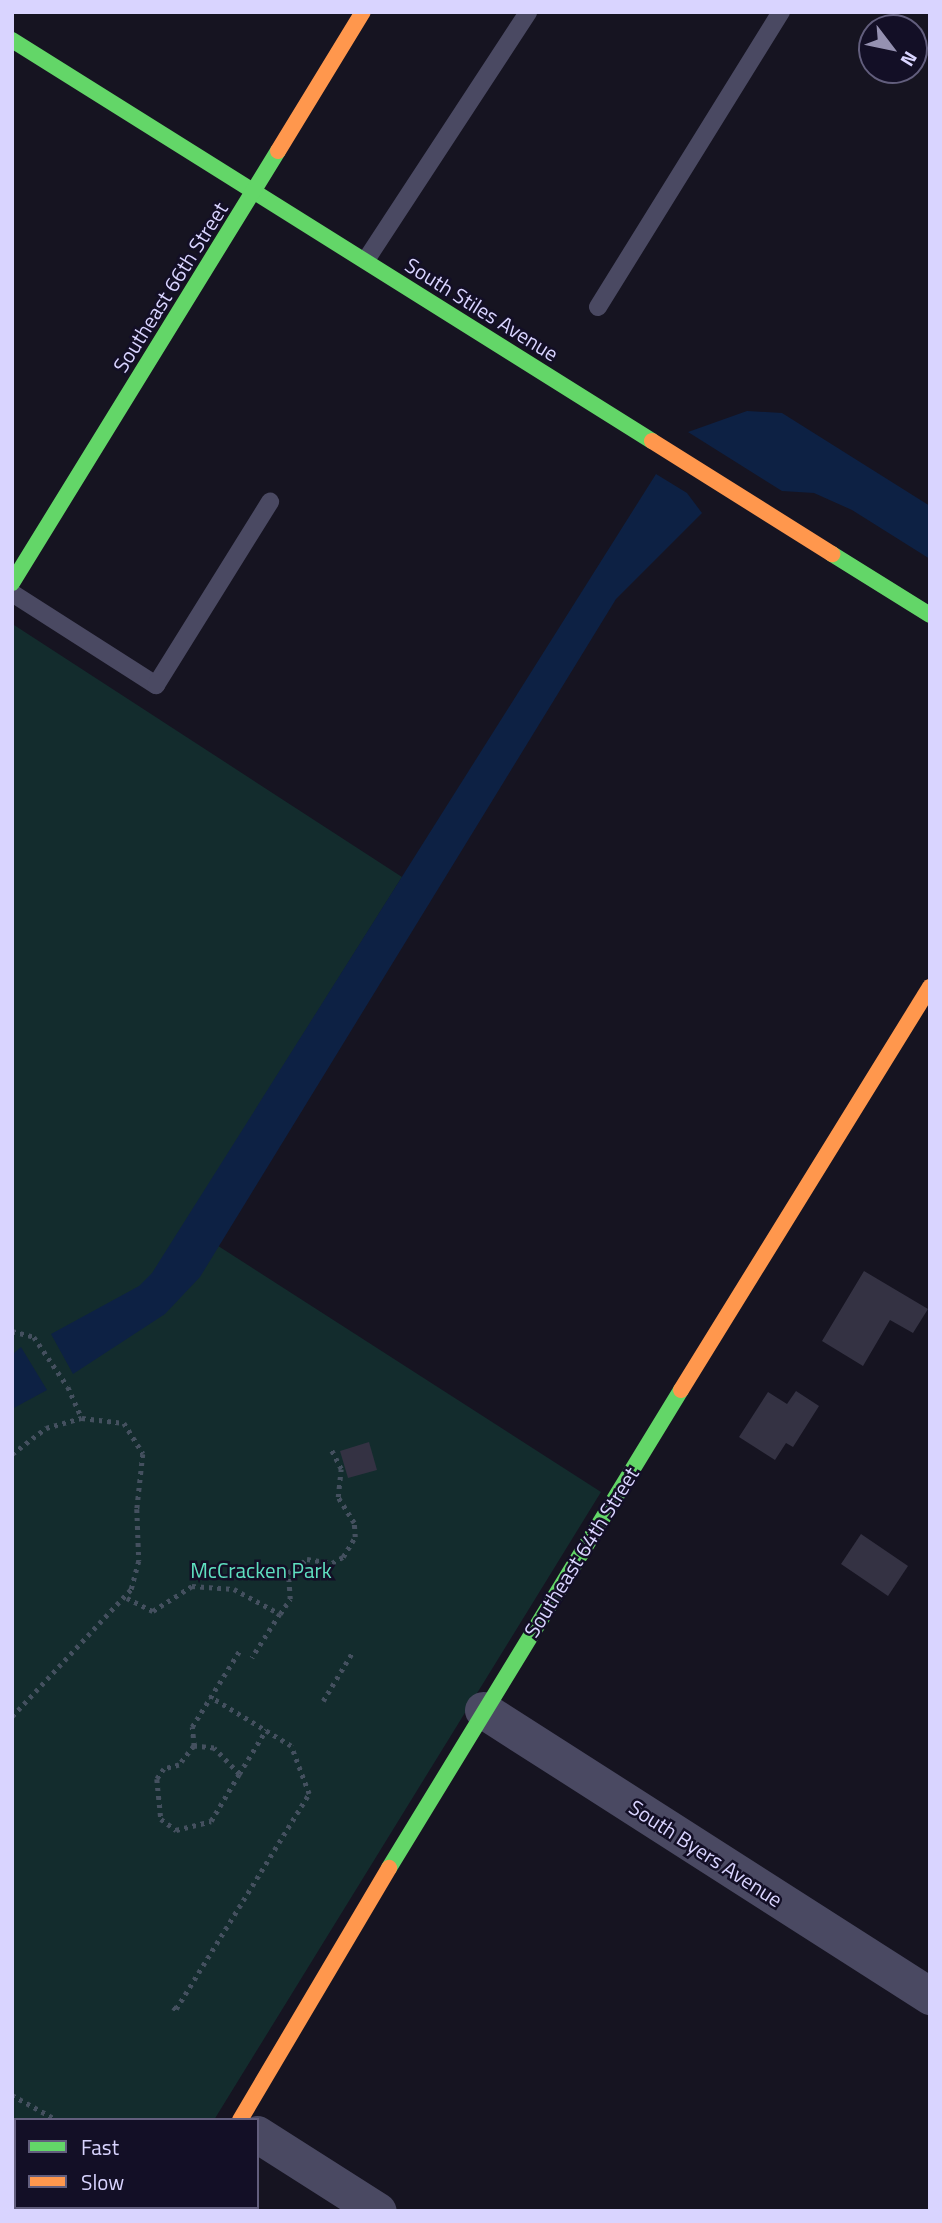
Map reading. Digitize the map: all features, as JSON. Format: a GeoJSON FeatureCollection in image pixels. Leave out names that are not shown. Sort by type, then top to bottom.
{"type":"FeatureCollection","features":[{"type":"Feature","properties":{"kind":"street","name":"Southeast 66th Street"},"geometry":{"type":"LineString","coordinates":[[12,583],[363,12]]}},
{"type":"Feature","properties":{"kind":"street","name":"South Stiles Avenue"},"geometry":{"type":"LineString","coordinates":[[12,40],[255,189],[663,449],[930,615]]}},
{"type":"Feature","properties":{"kind":"street","name":"Southeast 64th Street"},"geometry":{"type":"LineString","coordinates":[[241,2118],[483,1710],[930,987]]}},
{"type":"Feature","properties":{"kind":"street","name":"South Byers Avenue"},"geometry":{"type":"LineString","coordinates":[[483,1710],[930,1996]]}},
{"type":"Feature","properties":{"kind":"street"},"geometry":{"type":"LineString","coordinates":[[259,2135],[378,2211]]}},
{"type":"Feature","properties":{"kind":"lane"},"geometry":{"type":"LineString","coordinates":[[366,260],[528,12]]}},
{"type":"Feature","properties":{"kind":"lane"},"geometry":{"type":"LineString","coordinates":[[598,307],[781,12]]}},
{"type":"Feature","properties":{"kind":"lane"},"geometry":{"type":"LineString","coordinates":[[12,593],[156,685],[270,502]]}},
{"type":"Feature","properties":{"kind":"path"},"geometry":{"type":"LineString","coordinates":[[12,1331],[34,1337],[68,1387],[82,1418]]}},
{"type":"Feature","properties":{"kind":"path"},"geometry":{"type":"LineString","coordinates":[[12,1454],[46,1428],[82,1418],[124,1423],[143,1454],[137,1508],[139,1561],[127,1598],[12,1717]]}},
{"type":"Feature","properties":{"kind":"path"},"geometry":{"type":"LineString","coordinates":[[252,1658],[290,1598],[288,1573],[293,1567],[307,1559],[332,1563],[343,1558],[355,1537],[355,1523],[338,1497],[341,1469],[331,1449]]}},
{"type":"Feature","properties":{"kind":"path"},"geometry":{"type":"LineString","coordinates":[[127,1598],[153,1611],[192,1586],[215,1584],[234,1589],[280,1614]]}},
{"type":"Feature","properties":{"kind":"path"},"geometry":{"type":"LineString","coordinates":[[240,1650],[192,1727],[194,1746],[179,1765],[164,1769],[157,1779],[158,1810],[167,1825],[185,1829],[211,1821],[266,1731]]}},
{"type":"Feature","properties":{"kind":"path"},"geometry":{"type":"LineString","coordinates":[[323,1701],[352,1653]]}},
{"type":"Feature","properties":{"kind":"path"},"geometry":{"type":"LineString","coordinates":[[173,2007],[176,2009],[309,1794],[291,1746],[210,1697]]}},
{"type":"Feature","properties":{"kind":"path"},"geometry":{"type":"LineString","coordinates":[[194,1746],[214,1748],[239,1774]]}},
{"type":"Feature","properties":{"kind":"path"},"geometry":{"type":"LineString","coordinates":[[12,2095],[53,2118]]}},
{"type":"Feature","properties":{"kind":"green space","name":"McCracken Park"},"geometry":{"type":"Polygon","coordinates":[[[14,625],[402,877],[184,1224],[601,1492],[215,2118],[14,2118],[14,2209],[159,2209],[158,2211],[12,2211],[14,625]]]}},
{"type":"Feature","properties":{"kind":"water"},"geometry":{"type":"Polygon","coordinates":[[[747,411],[782,413],[930,506],[930,559],[852,510],[814,493],[782,491],[688,432],[747,411]]]}},
{"type":"Feature","properties":{"kind":"water"},"geometry":{"type":"Polygon","coordinates":[[[656,474],[687,493],[702,513],[616,599],[200,1277],[165,1314],[73,1374],[51,1334],[139,1286],[152,1273],[656,474]]]}},
{"type":"Feature","properties":{"kind":"water"},"geometry":{"type":"Polygon","coordinates":[[[21,1347],[47,1390],[12,1409],[12,1355],[21,1347]]]}},
{"type":"Feature","properties":{"kind":"building"},"geometry":{"type":"Polygon","coordinates":[[[864,1271],[928,1309],[913,1333],[890,1320],[863,1366],[822,1341],[864,1271]]]}},
{"type":"Feature","properties":{"kind":"building"},"geometry":{"type":"Polygon","coordinates":[[[796,1391],[819,1406],[793,1447],[786,1443],[775,1460],[739,1437],[768,1392],[787,1404],[796,1391]]]}},
{"type":"Feature","properties":{"kind":"building"},"geometry":{"type":"Polygon","coordinates":[[[369,1442],[377,1470],[348,1478],[340,1451],[369,1442]]]}},
{"type":"Feature","properties":{"kind":"building"},"geometry":{"type":"Polygon","coordinates":[[[861,1534],[908,1566],[888,1596],[841,1564],[861,1534]]]}},
{"type":"Feature","properties":{"kind":"traffic: fast"},"geometry":{"type":"LineString","coordinates":[[12,40],[652,441]]}},
{"type":"Feature","properties":{"kind":"traffic: fast"},"geometry":{"type":"LineString","coordinates":[[12,583],[278,151]]}},
{"type":"Feature","properties":{"kind":"traffic: fast"},"geometry":{"type":"LineString","coordinates":[[832,554],[930,615]]}},
{"type":"Feature","properties":{"kind":"traffic: fast"},"geometry":{"type":"LineString","coordinates":[[389,1868],[681,1390]]}},
{"type":"Feature","properties":{"kind":"traffic: slow"},"geometry":{"type":"LineString","coordinates":[[278,151],[363,12]]}},
{"type":"Feature","properties":{"kind":"traffic: slow"},"geometry":{"type":"LineString","coordinates":[[652,441],[832,554]]}},
{"type":"Feature","properties":{"kind":"traffic: slow"},"geometry":{"type":"LineString","coordinates":[[681,1390],[930,987]]}},
{"type":"Feature","properties":{"kind":"traffic: slow"},"geometry":{"type":"LineString","coordinates":[[241,2118],[389,1868]]}}]}
